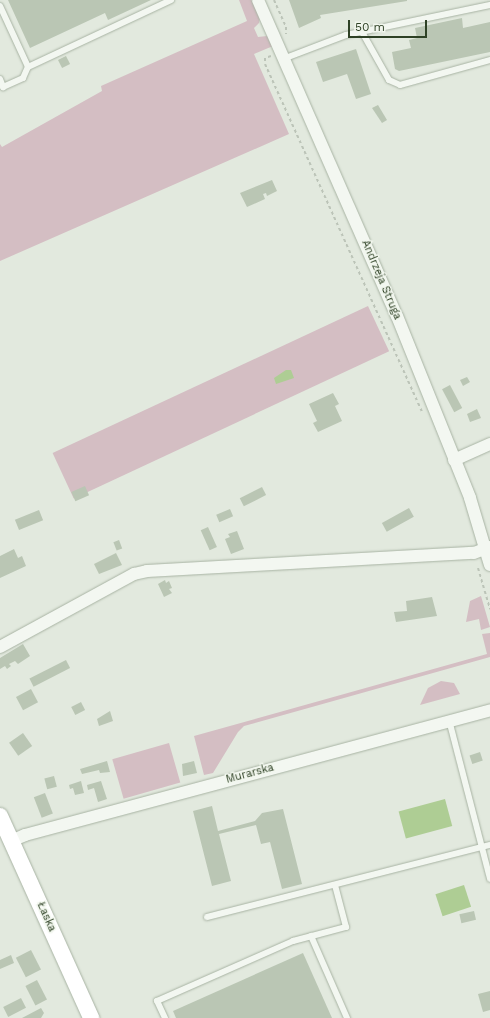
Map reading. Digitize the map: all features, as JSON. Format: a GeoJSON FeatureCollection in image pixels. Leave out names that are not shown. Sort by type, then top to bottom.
{"type":"FeatureCollection","features":[{"type":"Feature","properties":{"kind":"main road","name":"Łaska"},"geometry":{"type":"LineString","coordinates":[[0,816],[91,1018]]}},
{"type":"Feature","properties":{"kind":"street","name":"Andrzeja Struga"},"geometry":{"type":"LineString","coordinates":[[258,0],[281,56],[397,316],[470,498],[483,550],[490,565]]}},
{"type":"Feature","properties":{"kind":"street"},"geometry":{"type":"LineString","coordinates":[[454,460],[490,444]]}},
{"type":"Feature","properties":{"kind":"street"},"geometry":{"type":"LineString","coordinates":[[0,647],[134,574],[147,571],[483,550]]}},
{"type":"Feature","properties":{"kind":"street","name":"Murarska"},"geometry":{"type":"LineString","coordinates":[[11,841],[40,831],[490,710]]}},
{"type":"Feature","properties":{"kind":"lane"},"geometry":{"type":"LineString","coordinates":[[0,79],[3,87],[23,78],[28,67],[171,0]]}},
{"type":"Feature","properties":{"kind":"lane"},"geometry":{"type":"LineString","coordinates":[[0,6],[28,67]]}},
{"type":"Feature","properties":{"kind":"lane"},"geometry":{"type":"LineString","coordinates":[[281,56],[362,32],[490,6]]}},
{"type":"Feature","properties":{"kind":"lane"},"geometry":{"type":"LineString","coordinates":[[362,32],[390,80],[400,84],[490,60]]}},
{"type":"Feature","properties":{"kind":"lane"},"geometry":{"type":"LineString","coordinates":[[449,720],[490,879]]}},
{"type":"Feature","properties":{"kind":"lane"},"geometry":{"type":"LineString","coordinates":[[207,917],[490,845]]}},
{"type":"Feature","properties":{"kind":"lane"},"geometry":{"type":"LineString","coordinates":[[165,1018],[157,1001],[293,941],[346,928],[335,885]]}},
{"type":"Feature","properties":{"kind":"lane"},"geometry":{"type":"LineString","coordinates":[[311,936],[347,1018]]}},
{"type":"Feature","properties":{"kind":"path"},"geometry":{"type":"LineString","coordinates":[[274,0],[286,27],[286,38]]}},
{"type":"Feature","properties":{"kind":"path"},"geometry":{"type":"LineString","coordinates":[[281,56],[265,58],[265,64],[425,418]]}},
{"type":"Feature","properties":{"kind":"path"},"geometry":{"type":"LineString","coordinates":[[483,550],[490,609]]}},
{"type":"Feature","properties":{"kind":"shaded area"},"geometry":{"type":"Polygon","coordinates":[[[239,0],[252,0],[260,17],[259,23],[254,28],[258,37],[267,36],[273,46],[254,54],[289,134],[0,261],[0,144],[2,147],[102,91],[101,86],[247,21],[239,0]]]}},
{"type":"Feature","properties":{"kind":"shaded area"},"geometry":{"type":"Polygon","coordinates":[[[368,306],[389,351],[74,498],[53,453],[368,306]]]}},
{"type":"Feature","properties":{"kind":"shaded area"},"geometry":{"type":"Polygon","coordinates":[[[286,370],[291,370],[294,378],[276,384],[274,378],[286,370]]]}},
{"type":"Feature","properties":{"kind":"shaded area"},"geometry":{"type":"Polygon","coordinates":[[[481,596],[490,627],[481,630],[479,619],[466,622],[470,601],[481,596]]]}},
{"type":"Feature","properties":{"kind":"shaded area"},"geometry":{"type":"Polygon","coordinates":[[[490,633],[490,657],[244,726],[238,732],[213,773],[204,775],[194,736],[487,654],[482,634],[490,633]]]}},
{"type":"Feature","properties":{"kind":"shaded area"},"geometry":{"type":"Polygon","coordinates":[[[441,681],[454,683],[460,694],[420,705],[428,688],[441,681]]]}},
{"type":"Feature","properties":{"kind":"shaded area"},"geometry":{"type":"Polygon","coordinates":[[[169,743],[180,782],[124,799],[112,759],[169,743]]]}},
{"type":"Feature","properties":{"kind":"shaded area"},"geometry":{"type":"Polygon","coordinates":[[[445,799],[452,826],[406,838],[399,811],[445,799]]]}},
{"type":"Feature","properties":{"kind":"shaded area"},"geometry":{"type":"Polygon","coordinates":[[[464,885],[471,907],[443,916],[435,894],[464,885]]]}},
{"type":"Feature","properties":{"kind":"building"},"geometry":{"type":"Polygon","coordinates":[[[8,0],[151,0],[108,20],[105,13],[30,48],[8,0]]]}},
{"type":"Feature","properties":{"kind":"building"},"geometry":{"type":"Polygon","coordinates":[[[289,0],[407,1],[320,15],[321,18],[299,28],[289,0]]]}},
{"type":"Feature","properties":{"kind":"building"},"geometry":{"type":"Polygon","coordinates":[[[462,18],[463,28],[490,22],[490,52],[399,71],[395,69],[392,52],[411,48],[409,40],[417,38],[415,28],[462,18]]]}},
{"type":"Feature","properties":{"kind":"building"},"geometry":{"type":"Polygon","coordinates":[[[356,49],[371,94],[356,99],[347,74],[323,82],[316,62],[356,49]]]}},
{"type":"Feature","properties":{"kind":"building"},"geometry":{"type":"Polygon","coordinates":[[[66,56],[70,64],[62,68],[58,60],[66,56]]]}},
{"type":"Feature","properties":{"kind":"building"},"geometry":{"type":"Polygon","coordinates":[[[378,105],[387,120],[382,123],[372,108],[378,105]]]}},
{"type":"Feature","properties":{"kind":"building"},"geometry":{"type":"Polygon","coordinates":[[[272,180],[277,191],[267,196],[266,193],[263,194],[265,199],[247,207],[240,193],[272,180]]]}},
{"type":"Feature","properties":{"kind":"building"},"geometry":{"type":"Polygon","coordinates":[[[467,377],[470,382],[463,386],[460,380],[467,377]]]}},
{"type":"Feature","properties":{"kind":"building"},"geometry":{"type":"Polygon","coordinates":[[[450,385],[462,408],[454,412],[442,389],[450,385]]]}},
{"type":"Feature","properties":{"kind":"building"},"geometry":{"type":"Polygon","coordinates":[[[333,393],[339,404],[335,406],[342,421],[318,432],[313,423],[317,421],[309,404],[333,393]]]}},
{"type":"Feature","properties":{"kind":"building"},"geometry":{"type":"Polygon","coordinates":[[[477,409],[481,418],[470,422],[467,414],[477,409]]]}},
{"type":"Feature","properties":{"kind":"building"},"geometry":{"type":"Polygon","coordinates":[[[85,486],[89,495],[75,501],[71,492],[85,486]]]}},
{"type":"Feature","properties":{"kind":"building"},"geometry":{"type":"Polygon","coordinates":[[[262,487],[266,495],[244,506],[240,498],[262,487]]]}},
{"type":"Feature","properties":{"kind":"building"},"geometry":{"type":"Polygon","coordinates":[[[409,508],[414,517],[387,532],[382,523],[409,508]]]}},
{"type":"Feature","properties":{"kind":"building"},"geometry":{"type":"Polygon","coordinates":[[[230,509],[233,516],[219,522],[216,515],[230,509]]]}},
{"type":"Feature","properties":{"kind":"building"},"geometry":{"type":"Polygon","coordinates":[[[39,510],[43,520],[19,530],[15,520],[39,510]]]}},
{"type":"Feature","properties":{"kind":"building"},"geometry":{"type":"Polygon","coordinates":[[[208,527],[217,547],[210,550],[201,530],[208,527]]]}},
{"type":"Feature","properties":{"kind":"building"},"geometry":{"type":"Polygon","coordinates":[[[237,531],[244,549],[231,554],[225,539],[230,537],[228,534],[237,531]]]}},
{"type":"Feature","properties":{"kind":"building"},"geometry":{"type":"Polygon","coordinates":[[[119,540],[122,548],[117,551],[113,542],[119,540]]]}},
{"type":"Feature","properties":{"kind":"building"},"geometry":{"type":"Polygon","coordinates":[[[14,549],[18,558],[22,556],[26,566],[0,578],[0,556],[14,549]]]}},
{"type":"Feature","properties":{"kind":"building"},"geometry":{"type":"Polygon","coordinates":[[[116,553],[122,565],[99,574],[94,564],[116,553]]]}},
{"type":"Feature","properties":{"kind":"building"},"geometry":{"type":"Polygon","coordinates":[[[165,580],[166,583],[169,581],[172,588],[169,589],[172,593],[164,597],[158,584],[165,580]]]}},
{"type":"Feature","properties":{"kind":"building"},"geometry":{"type":"Polygon","coordinates":[[[432,597],[437,616],[396,622],[394,612],[407,611],[406,601],[432,597]]]}},
{"type":"Feature","properties":{"kind":"building"},"geometry":{"type":"Polygon","coordinates":[[[23,644],[30,656],[18,664],[15,661],[9,664],[11,666],[7,669],[5,666],[0,669],[0,658],[23,644]]]}},
{"type":"Feature","properties":{"kind":"building"},"geometry":{"type":"Polygon","coordinates":[[[66,660],[70,668],[34,687],[29,679],[66,660]]]}},
{"type":"Feature","properties":{"kind":"building"},"geometry":{"type":"Polygon","coordinates":[[[31,689],[38,702],[23,710],[16,697],[31,689]]]}},
{"type":"Feature","properties":{"kind":"building"},"geometry":{"type":"Polygon","coordinates":[[[81,702],[85,710],[75,715],[71,707],[81,702]]]}},
{"type":"Feature","properties":{"kind":"building"},"geometry":{"type":"Polygon","coordinates":[[[110,711],[113,721],[99,726],[97,719],[110,711]]]}},
{"type":"Feature","properties":{"kind":"building"},"geometry":{"type":"Polygon","coordinates":[[[23,733],[32,746],[18,756],[9,743],[23,733]]]}},
{"type":"Feature","properties":{"kind":"building"},"geometry":{"type":"Polygon","coordinates":[[[480,752],[483,761],[472,764],[470,755],[480,752]]]}},
{"type":"Feature","properties":{"kind":"building"},"geometry":{"type":"Polygon","coordinates":[[[107,761],[110,772],[100,773],[99,770],[82,774],[80,769],[107,761]]]}},
{"type":"Feature","properties":{"kind":"building"},"geometry":{"type":"Polygon","coordinates":[[[194,761],[197,773],[183,776],[182,764],[194,761]]]}},
{"type":"Feature","properties":{"kind":"building"},"geometry":{"type":"Polygon","coordinates":[[[54,776],[57,787],[47,789],[44,779],[54,776]]]}},
{"type":"Feature","properties":{"kind":"building"},"geometry":{"type":"Polygon","coordinates":[[[81,781],[84,793],[75,795],[73,788],[70,789],[69,785],[81,781]]]}},
{"type":"Feature","properties":{"kind":"building"},"geometry":{"type":"Polygon","coordinates":[[[101,781],[107,799],[98,802],[94,788],[88,790],[87,785],[101,781]]]}},
{"type":"Feature","properties":{"kind":"building"},"geometry":{"type":"Polygon","coordinates":[[[45,793],[53,814],[42,818],[34,797],[45,793]]]}},
{"type":"Feature","properties":{"kind":"building"},"geometry":{"type":"Polygon","coordinates":[[[212,806],[218,831],[255,821],[262,813],[283,809],[302,884],[282,889],[270,842],[261,844],[256,825],[219,834],[231,881],[212,886],[193,811],[212,806]]]}},
{"type":"Feature","properties":{"kind":"building"},"geometry":{"type":"Polygon","coordinates":[[[474,911],[476,920],[461,923],[459,914],[474,911]]]}},
{"type":"Feature","properties":{"kind":"building"},"geometry":{"type":"Polygon","coordinates":[[[31,950],[41,970],[26,977],[16,958],[31,950]]]}},
{"type":"Feature","properties":{"kind":"building"},"geometry":{"type":"Polygon","coordinates":[[[303,953],[332,1018],[176,1018],[173,1011],[303,953]]]}},
{"type":"Feature","properties":{"kind":"building"},"geometry":{"type":"Polygon","coordinates":[[[11,955],[14,963],[0,969],[0,960],[11,955]]]}},
{"type":"Feature","properties":{"kind":"building"},"geometry":{"type":"Polygon","coordinates":[[[37,980],[47,1000],[35,1006],[25,986],[37,980]]]}},
{"type":"Feature","properties":{"kind":"building"},"geometry":{"type":"Polygon","coordinates":[[[490,991],[490,1010],[483,1012],[478,994],[490,991]]]}},
{"type":"Feature","properties":{"kind":"building"},"geometry":{"type":"Polygon","coordinates":[[[21,998],[26,1008],[8,1017],[3,1007],[21,998]]]}},
{"type":"Feature","properties":{"kind":"building"},"geometry":{"type":"Polygon","coordinates":[[[41,1008],[44,1013],[41,1018],[22,1018],[41,1008]]]}}]}
